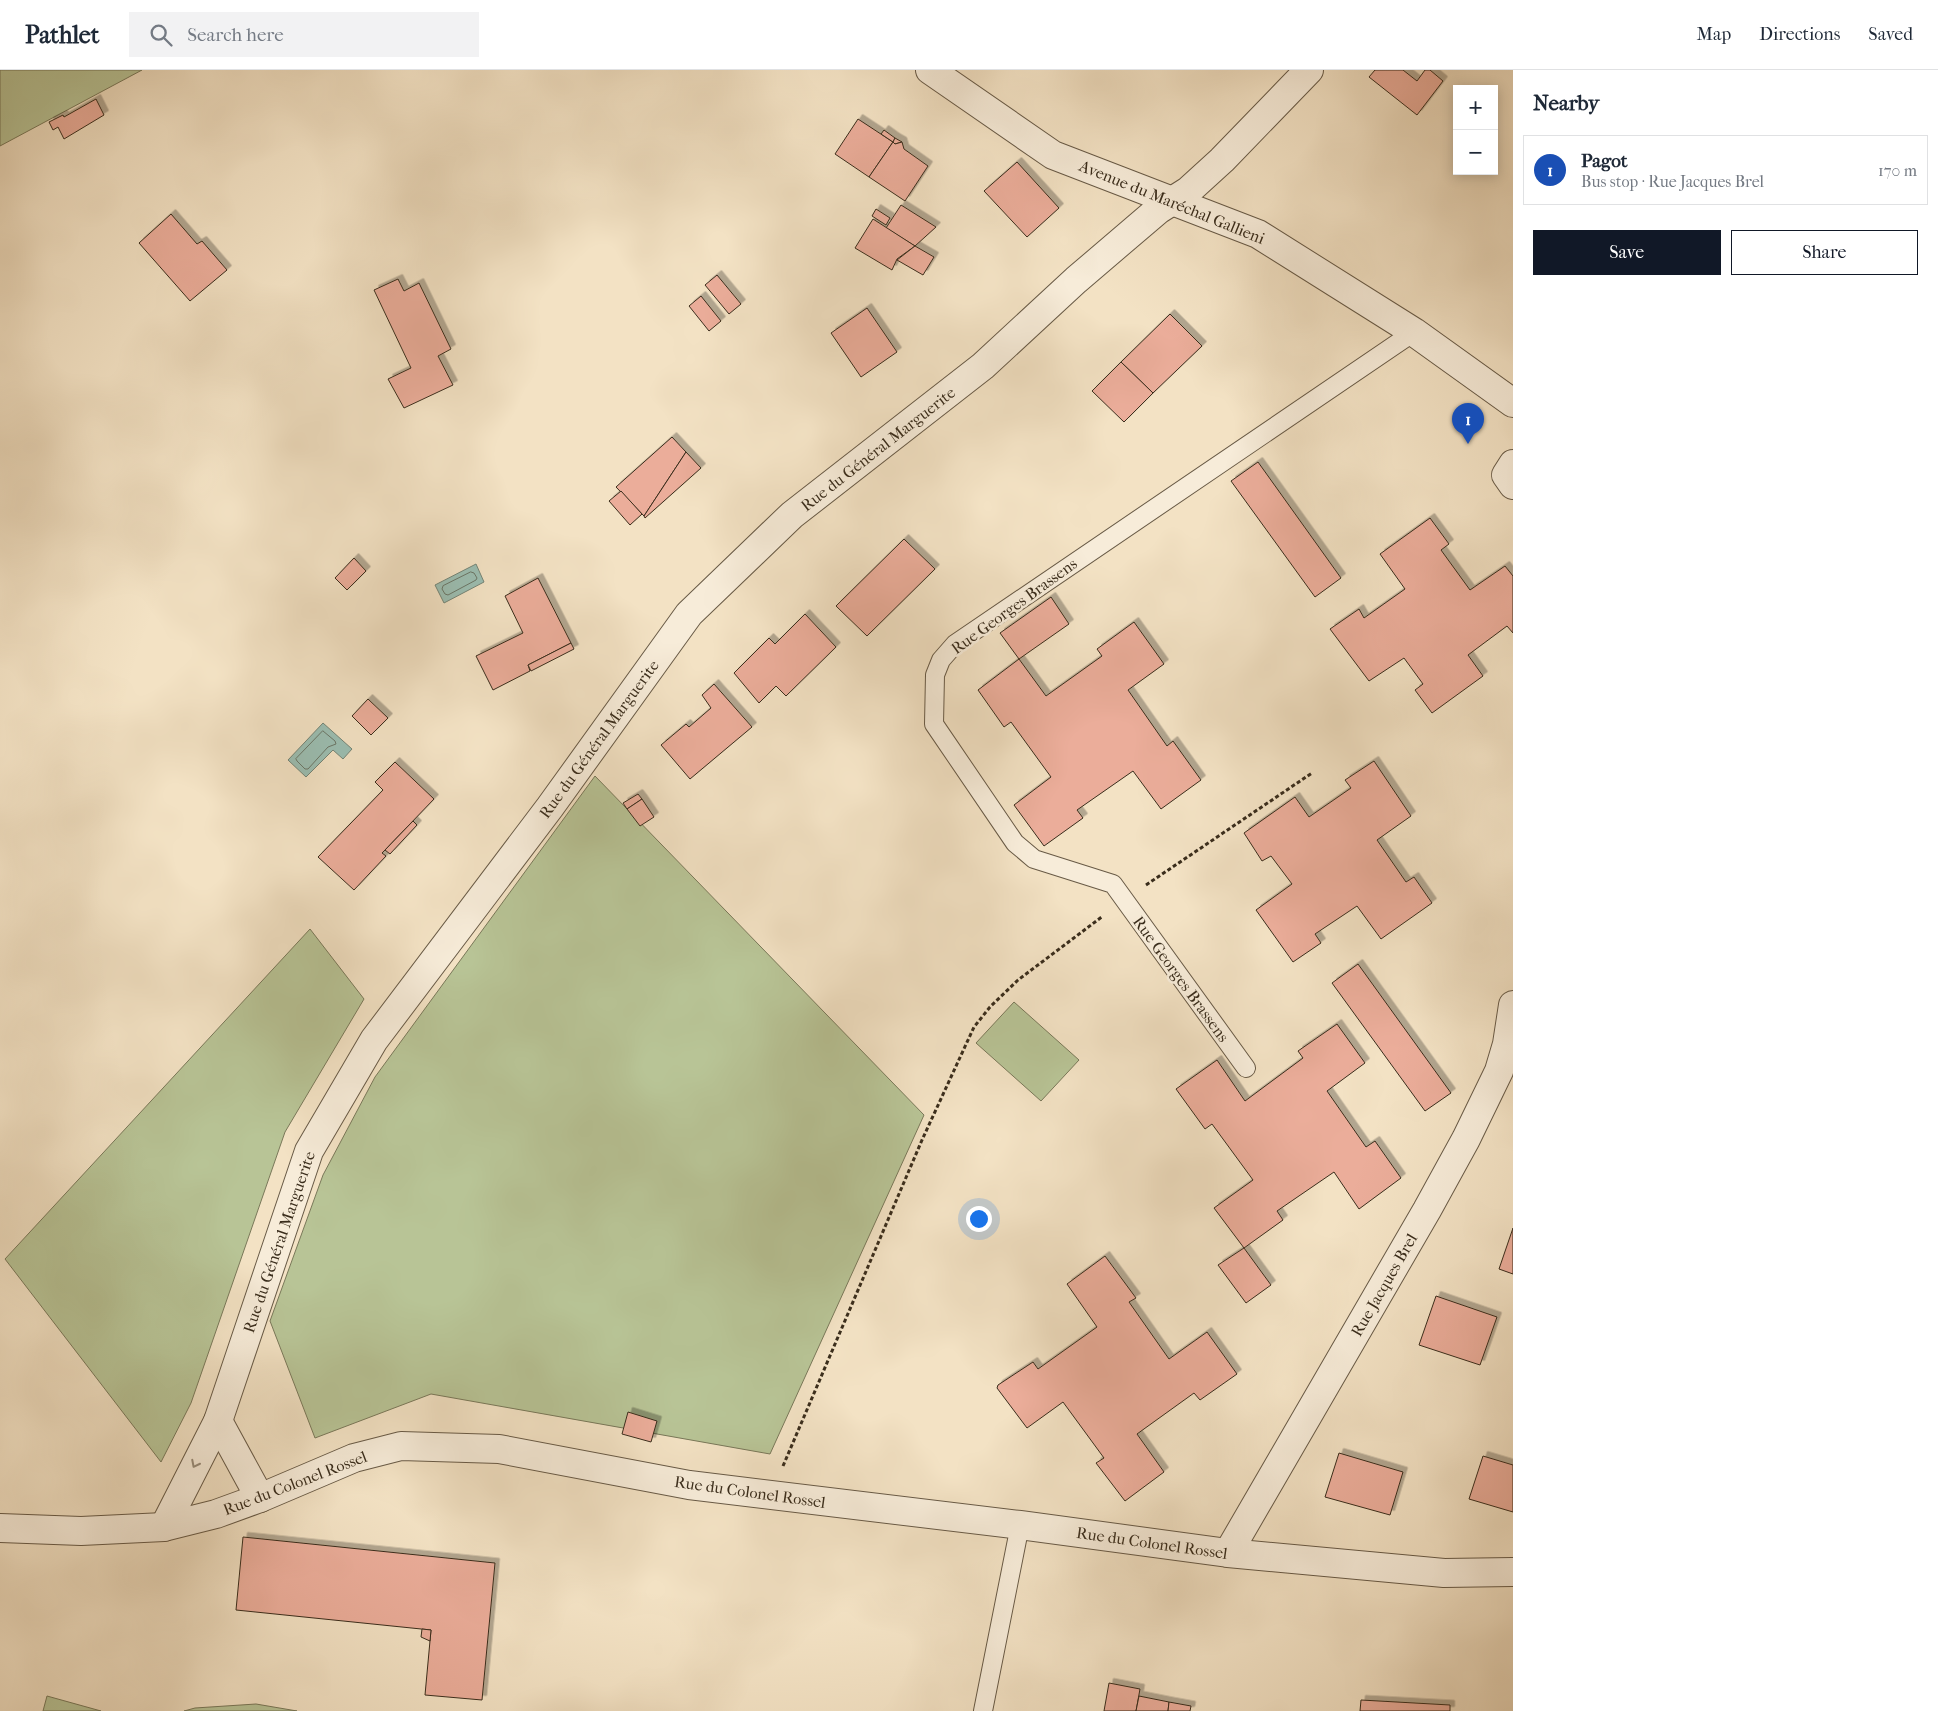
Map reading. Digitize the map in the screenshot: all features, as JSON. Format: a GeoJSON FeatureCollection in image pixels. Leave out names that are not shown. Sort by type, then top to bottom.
{"type":"FeatureCollection","features":[{"type":"Feature","properties":{"kind":"street","name":"Avenue du Maréchal Gallieni"},"geometry":{"type":"LineString","coordinates":[[930,70],[1053,155],[1258,234],[1414,332],[1513,403]]}},
{"type":"Feature","properties":{"kind":"street","name":"Rue du Général Marguerite"},"geometry":{"type":"LineString","coordinates":[[164,1527],[218,1421],[309,1151],[374,1040],[550,807],[689,614],[792,515],[984,366],[1076,280],[1158,210],[1188,190],[1222,160],[1308,70]]}},
{"type":"Feature","properties":{"kind":"street"},"geometry":{"type":"LineString","coordinates":[[1513,464],[1506,476],[1513,485]]}},
{"type":"Feature","properties":{"kind":"street","name":"Rue Jacques Brel"},"geometry":{"type":"LineString","coordinates":[[1228,1553],[1428,1210],[1466,1139],[1499,1070],[1507,1044],[1513,1005]]}},
{"type":"Feature","properties":{"kind":"street"},"geometry":{"type":"LineString","coordinates":[[218,1421],[260,1498]]}},
{"type":"Feature","properties":{"kind":"street","name":"Rue du Colonel Rossel"},"geometry":{"type":"LineString","coordinates":[[0,1528],[81,1531],[164,1527],[216,1514],[260,1498],[354,1458],[401,1446],[499,1449],[689,1485],[1020,1525],[1228,1553],[1444,1573],[1513,1572]]}},
{"type":"Feature","properties":{"kind":"lane","name":"Rue Georges Brassens"},"geometry":{"type":"LineString","coordinates":[[1246,1068],[1114,884],[1034,859],[1015,843],[934,724],[935,675],[941,660],[955,644],[1414,332]]}},
{"type":"Feature","properties":{"kind":"lane"},"geometry":{"type":"LineString","coordinates":[[984,1711],[1020,1525]]}},
{"type":"Feature","properties":{"kind":"path"},"geometry":{"type":"LineString","coordinates":[[771,1496],[922,1140],[974,1027],[990,1007],[1018,980],[1125,900],[1312,773]]}},
{"type":"Feature","properties":{"kind":"green space"},"geometry":{"type":"Polygon","coordinates":[[[0,70],[142,70],[0,146],[0,70]]]}},
{"type":"Feature","properties":{"kind":"green space"},"geometry":{"type":"Polygon","coordinates":[[[595,776],[924,1115],[770,1454],[431,1394],[315,1438],[270,1321],[323,1175],[375,1077],[595,776]]]}},
{"type":"Feature","properties":{"kind":"green space"},"geometry":{"type":"Polygon","coordinates":[[[310,929],[364,999],[285,1132],[191,1403],[161,1462],[5,1259],[310,929]]]}},
{"type":"Feature","properties":{"kind":"green space"},"geometry":{"type":"Polygon","coordinates":[[[1014,1002],[1079,1060],[1041,1101],[976,1043],[1014,1002]]]}},
{"type":"Feature","properties":{"kind":"green space"},"geometry":{"type":"Polygon","coordinates":[[[47,1696],[101,1711],[43,1711],[47,1696]]]}},
{"type":"Feature","properties":{"kind":"green space"},"geometry":{"type":"Polygon","coordinates":[[[256,1704],[297,1711],[184,1711],[195,1708],[256,1704]]]}},
{"type":"Feature","properties":{"kind":"water"},"geometry":{"type":"Polygon","coordinates":[[[476,564],[484,582],[444,603],[435,585],[476,564]]]}},
{"type":"Feature","properties":{"kind":"water"},"geometry":{"type":"Polygon","coordinates":[[[323,723],[352,749],[343,759],[333,750],[306,777],[288,760],[323,723]]]}},
{"type":"Feature","properties":{"kind":"building"},"geometry":{"type":"Polygon","coordinates":[[[1375,70],[1403,70],[1417,81],[1425,70],[1430,70],[1443,81],[1417,115],[1369,77],[1375,70]]]}},
{"type":"Feature","properties":{"kind":"building"},"geometry":{"type":"Polygon","coordinates":[[[96,99],[104,115],[64,139],[58,127],[53,130],[49,122],[63,115],[64,117],[96,99]]]}},
{"type":"Feature","properties":{"kind":"building"},"geometry":{"type":"Polygon","coordinates":[[[858,119],[893,142],[869,177],[835,154],[858,119]]]}},
{"type":"Feature","properties":{"kind":"building"},"geometry":{"type":"Polygon","coordinates":[[[884,130],[895,138],[893,142],[881,134],[884,130]]]}},
{"type":"Feature","properties":{"kind":"building"},"geometry":{"type":"Polygon","coordinates":[[[895,138],[902,142],[895,144],[893,142],[895,138]]]}},
{"type":"Feature","properties":{"kind":"building"},"geometry":{"type":"Polygon","coordinates":[[[893,142],[895,144],[902,142],[904,149],[928,166],[905,201],[869,177],[893,142]]]}},
{"type":"Feature","properties":{"kind":"building"},"geometry":{"type":"Polygon","coordinates":[[[1017,162],[1059,208],[1027,237],[984,191],[1017,162]]]}},
{"type":"Feature","properties":{"kind":"building"},"geometry":{"type":"Polygon","coordinates":[[[901,205],[936,227],[915,246],[886,228],[901,205]]]}},
{"type":"Feature","properties":{"kind":"building"},"geometry":{"type":"Polygon","coordinates":[[[876,209],[890,218],[886,225],[872,216],[876,209]]]}},
{"type":"Feature","properties":{"kind":"building"},"geometry":{"type":"Polygon","coordinates":[[[171,214],[197,244],[202,241],[227,270],[190,301],[139,243],[171,214]]]}},
{"type":"Feature","properties":{"kind":"building"},"geometry":{"type":"Polygon","coordinates":[[[873,219],[915,246],[897,259],[892,270],[855,248],[873,219]]]}},
{"type":"Feature","properties":{"kind":"building"},"geometry":{"type":"Polygon","coordinates":[[[915,246],[934,257],[923,275],[897,260],[915,246]]]}},
{"type":"Feature","properties":{"kind":"building"},"geometry":{"type":"Polygon","coordinates":[[[717,275],[741,304],[729,314],[705,285],[717,275]]]}},
{"type":"Feature","properties":{"kind":"building"},"geometry":{"type":"Polygon","coordinates":[[[398,279],[404,291],[419,283],[451,349],[438,356],[453,385],[404,408],[388,379],[411,368],[374,290],[398,279]]]}},
{"type":"Feature","properties":{"kind":"building"},"geometry":{"type":"Polygon","coordinates":[[[701,296],[721,321],[709,331],[689,306],[701,296]]]}},
{"type":"Feature","properties":{"kind":"building"},"geometry":{"type":"Polygon","coordinates":[[[867,308],[897,352],[861,377],[831,333],[867,308]]]}},
{"type":"Feature","properties":{"kind":"building"},"geometry":{"type":"Polygon","coordinates":[[[1170,314],[1202,346],[1153,393],[1121,362],[1170,314]]]}},
{"type":"Feature","properties":{"kind":"building"},"geometry":{"type":"Polygon","coordinates":[[[1121,362],[1153,393],[1124,422],[1092,391],[1121,362]]]}},
{"type":"Feature","properties":{"kind":"building"},"geometry":{"type":"Polygon","coordinates":[[[672,437],[686,452],[644,516],[616,487],[672,437]]]}},
{"type":"Feature","properties":{"kind":"building"},"geometry":{"type":"Polygon","coordinates":[[[686,452],[701,468],[645,518],[644,516],[686,452]]]}},
{"type":"Feature","properties":{"kind":"building"},"geometry":{"type":"Polygon","coordinates":[[[1258,462],[1341,578],[1315,597],[1231,481],[1258,462]]]}},
{"type":"Feature","properties":{"kind":"building"},"geometry":{"type":"Polygon","coordinates":[[[621,491],[642,514],[630,525],[609,501],[621,491]]]}},
{"type":"Feature","properties":{"kind":"building"},"geometry":{"type":"Polygon","coordinates":[[[1430,518],[1449,544],[1441,550],[1470,590],[1505,566],[1513,576],[1513,633],[1507,626],[1468,655],[1483,676],[1432,713],[1415,690],[1423,684],[1404,658],[1369,681],[1330,629],[1359,609],[1364,618],[1405,589],[1380,554],[1430,518]]]}},
{"type":"Feature","properties":{"kind":"building"},"geometry":{"type":"Polygon","coordinates":[[[904,539],[935,569],[867,636],[836,606],[904,539]]]}},
{"type":"Feature","properties":{"kind":"building"},"geometry":{"type":"Polygon","coordinates":[[[354,558],[366,571],[347,590],[335,578],[354,558]]]}},
{"type":"Feature","properties":{"kind":"building"},"geometry":{"type":"Polygon","coordinates":[[[538,578],[571,643],[528,665],[530,671],[493,690],[476,656],[523,633],[505,596],[538,578]]]}},
{"type":"Feature","properties":{"kind":"building"},"geometry":{"type":"Polygon","coordinates":[[[1051,597],[1069,624],[1019,659],[1000,633],[1051,597]]]}},
{"type":"Feature","properties":{"kind":"building"},"geometry":{"type":"Polygon","coordinates":[[[805,614],[836,647],[786,696],[776,686],[759,703],[734,673],[769,638],[775,644],[805,614]]]}},
{"type":"Feature","properties":{"kind":"building"},"geometry":{"type":"Polygon","coordinates":[[[1134,622],[1164,664],[1128,690],[1167,746],[1173,741],[1201,780],[1161,809],[1133,771],[1077,810],[1083,818],[1044,846],[1014,805],[1051,777],[1011,722],[1004,727],[978,690],[1019,659],[1046,696],[1102,656],[1097,649],[1134,622]]]}},
{"type":"Feature","properties":{"kind":"building"},"geometry":{"type":"Polygon","coordinates":[[[571,643],[574,649],[531,671],[528,665],[571,643]]]}},
{"type":"Feature","properties":{"kind":"building"},"geometry":{"type":"Polygon","coordinates":[[[714,684],[752,727],[690,779],[661,745],[686,724],[689,727],[711,708],[702,695],[714,684]]]}},
{"type":"Feature","properties":{"kind":"building"},"geometry":{"type":"Polygon","coordinates":[[[368,699],[388,718],[371,735],[352,716],[368,699]]]}},
{"type":"Feature","properties":{"kind":"building"},"geometry":{"type":"Polygon","coordinates":[[[1374,761],[1411,816],[1377,840],[1406,882],[1414,877],[1432,903],[1381,939],[1357,906],[1315,934],[1321,943],[1293,962],[1256,910],[1292,884],[1271,856],[1262,861],[1244,833],[1295,797],[1309,817],[1351,788],[1345,780],[1374,761]]]}},
{"type":"Feature","properties":{"kind":"building"},"geometry":{"type":"Polygon","coordinates":[[[395,762],[434,799],[382,853],[386,856],[354,890],[318,857],[383,790],[375,782],[395,762]]]}},
{"type":"Feature","properties":{"kind":"building"},"geometry":{"type":"Polygon","coordinates":[[[638,794],[642,799],[627,809],[623,803],[638,794]]]}},
{"type":"Feature","properties":{"kind":"building"},"geometry":{"type":"Polygon","coordinates":[[[642,799],[654,817],[640,826],[627,809],[642,799]]]}},
{"type":"Feature","properties":{"kind":"building"},"geometry":{"type":"Polygon","coordinates":[[[413,821],[417,825],[390,854],[385,850],[413,821]]]}},
{"type":"Feature","properties":{"kind":"building"},"geometry":{"type":"Polygon","coordinates":[[[1358,964],[1451,1093],[1425,1111],[1332,983],[1358,964]]]}},
{"type":"Feature","properties":{"kind":"building"},"geometry":{"type":"Polygon","coordinates":[[[1337,1024],[1365,1063],[1327,1091],[1366,1147],[1375,1141],[1401,1178],[1359,1209],[1334,1172],[1277,1211],[1283,1220],[1244,1248],[1214,1208],[1253,1180],[1212,1124],[1205,1129],[1176,1089],[1217,1060],[1245,1101],[1303,1058],[1298,1051],[1337,1024]]]}},
{"type":"Feature","properties":{"kind":"building"},"geometry":{"type":"Polygon","coordinates":[[[1513,1228],[1513,1274],[1499,1269],[1513,1228]]]}},
{"type":"Feature","properties":{"kind":"building"},"geometry":{"type":"Polygon","coordinates":[[[1244,1248],[1271,1285],[1246,1303],[1218,1265],[1244,1248]]]}},
{"type":"Feature","properties":{"kind":"building"},"geometry":{"type":"Polygon","coordinates":[[[1105,1256],[1136,1298],[1129,1302],[1169,1359],[1207,1332],[1237,1374],[1200,1400],[1194,1393],[1137,1434],[1164,1472],[1125,1501],[1096,1463],[1104,1458],[1063,1402],[1027,1428],[997,1388],[998,1385],[1033,1362],[1038,1369],[1097,1327],[1067,1284],[1105,1256]]]}},
{"type":"Feature","properties":{"kind":"building"},"geometry":{"type":"Polygon","coordinates":[[[1436,1296],[1497,1317],[1480,1365],[1419,1345],[1436,1296]]]}},
{"type":"Feature","properties":{"kind":"building"},"geometry":{"type":"Polygon","coordinates":[[[628,1412],[657,1421],[651,1442],[622,1434],[628,1412]]]}},
{"type":"Feature","properties":{"kind":"building"},"geometry":{"type":"Polygon","coordinates":[[[1339,1453],[1403,1472],[1390,1515],[1325,1497],[1339,1453]]]}},
{"type":"Feature","properties":{"kind":"building"},"geometry":{"type":"Polygon","coordinates":[[[1483,1456],[1513,1465],[1513,1512],[1469,1499],[1483,1456]]]}},
{"type":"Feature","properties":{"kind":"building"},"geometry":{"type":"Polygon","coordinates":[[[243,1537],[495,1563],[482,1700],[425,1695],[431,1630],[236,1610],[243,1537]]]}},
{"type":"Feature","properties":{"kind":"building"},"geometry":{"type":"Polygon","coordinates":[[[422,1629],[431,1630],[430,1641],[421,1637],[422,1629]]]}},
{"type":"Feature","properties":{"kind":"building"},"geometry":{"type":"Polygon","coordinates":[[[1109,1683],[1140,1689],[1136,1711],[1104,1711],[1109,1683]]]}},
{"type":"Feature","properties":{"kind":"building"},"geometry":{"type":"Polygon","coordinates":[[[1139,1696],[1169,1702],[1168,1711],[1136,1711],[1139,1696]]]}},
{"type":"Feature","properties":{"kind":"building"},"geometry":{"type":"Polygon","coordinates":[[[1361,1700],[1450,1705],[1450,1711],[1360,1711],[1361,1700]]]}},
{"type":"Feature","properties":{"kind":"building"},"geometry":{"type":"Polygon","coordinates":[[[1169,1702],[1191,1706],[1190,1711],[1168,1711],[1169,1702]]]}},
{"type":"Feature","properties":{"kind":"place","name":"Pagot"},"geometry":{"type":"Point","coordinates":[1468,444]}}]}
